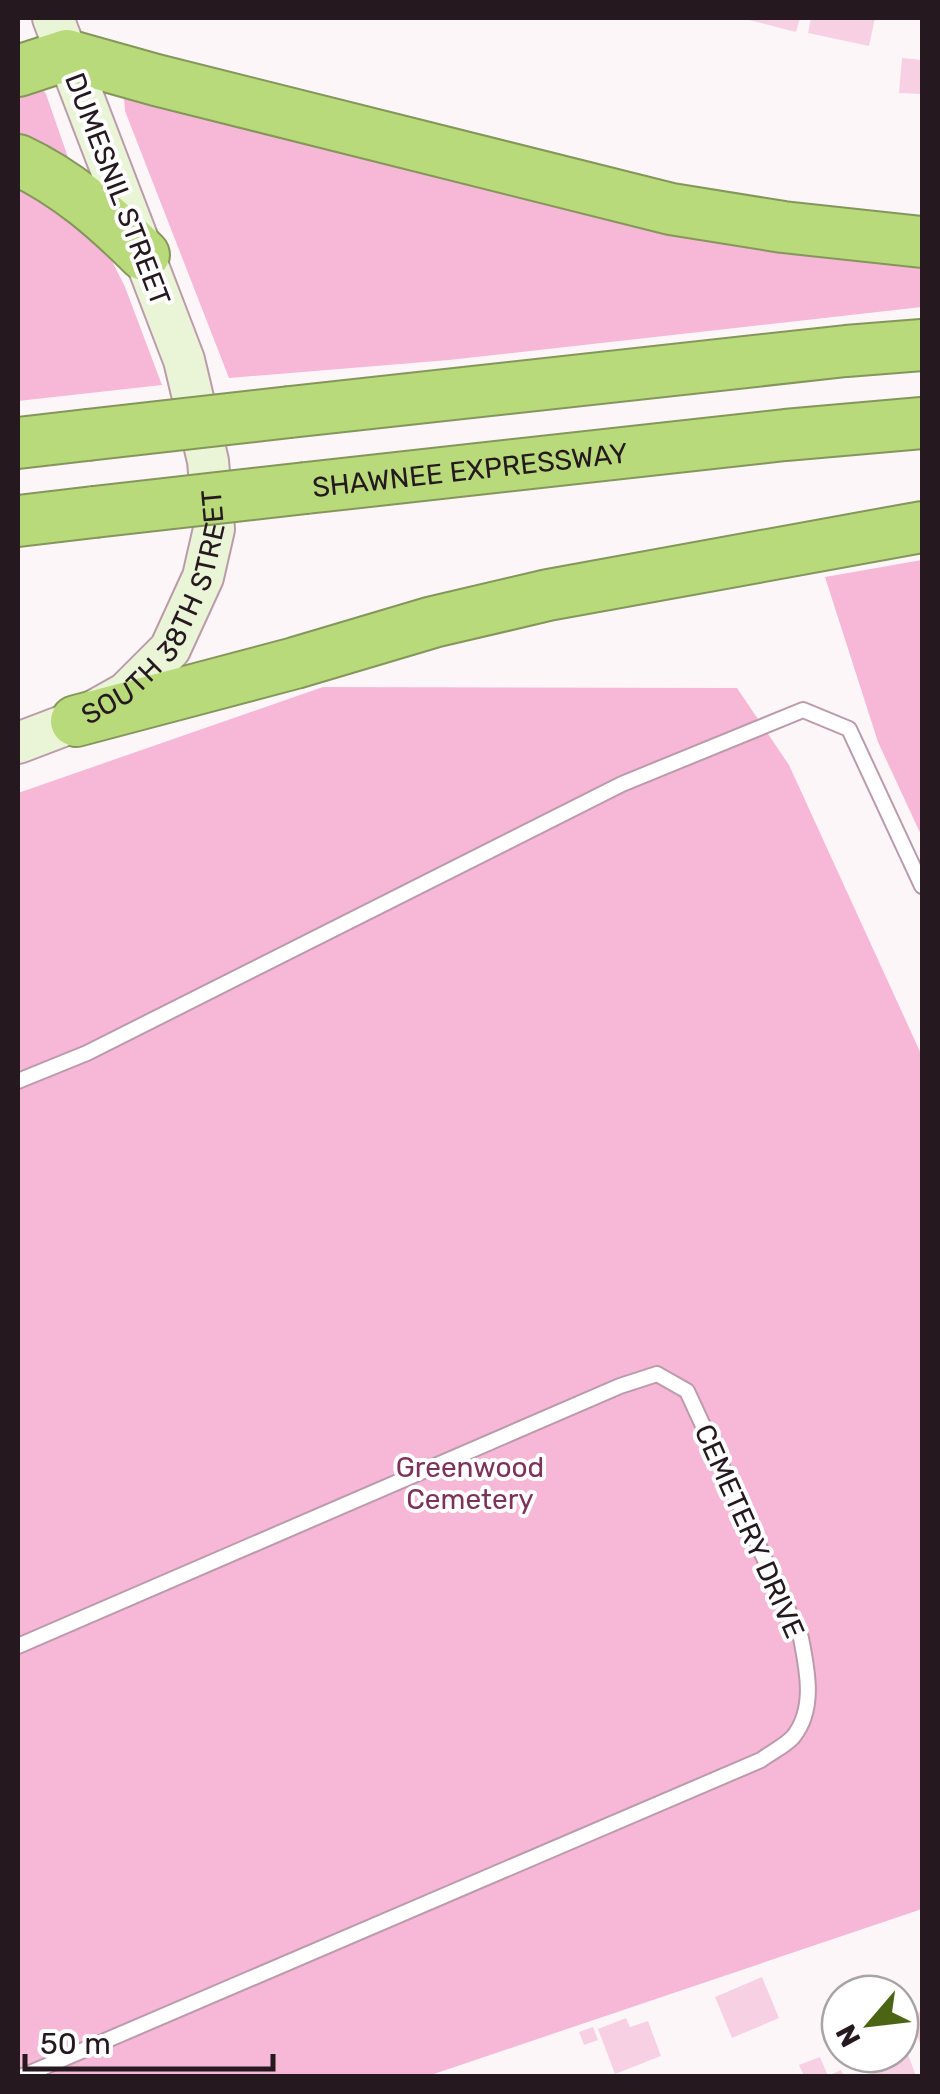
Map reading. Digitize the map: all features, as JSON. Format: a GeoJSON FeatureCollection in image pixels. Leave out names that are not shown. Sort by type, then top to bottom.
{"type":"FeatureCollection","features":[{"type":"Feature","properties":{"kind":"highway"},"geometry":{"type":"LineString","coordinates":[[18,71],[60,36],[156,80],[671,209],[783,227],[922,242]]}},
{"type":"Feature","properties":{"kind":"highway"},"geometry":{"type":"LineString","coordinates":[[18,160],[72,190],[109,219],[144,255]]}},
{"type":"Feature","properties":{"kind":"highway"},"geometry":{"type":"LineString","coordinates":[[18,443],[922,345]]}},
{"type":"Feature","properties":{"kind":"highway","name":"SHAWNEE EXPRESSWAY"},"geometry":{"type":"LineString","coordinates":[[18,521],[922,423]]}},
{"type":"Feature","properties":{"kind":"highway"},"geometry":{"type":"LineString","coordinates":[[76,721],[296,663],[432,622],[548,595],[922,527]]}},
{"type":"Feature","properties":{"kind":"main road","name":"DUMESNIL STREET"},"geometry":{"type":"LineString","coordinates":[[60,36],[184,360]]}},
{"type":"Feature","properties":{"kind":"main road","name":"SOUTH 38TH STREET"},"geometry":{"type":"LineString","coordinates":[[18,742],[76,721],[126,693],[170,649],[203,577],[214,529],[213,512],[208,461],[184,360]]}},
{"type":"Feature","properties":{"kind":"lane"},"geometry":{"type":"LineString","coordinates":[[18,1081],[104,1044],[622,784],[803,710],[849,730],[922,886]]}},
{"type":"Feature","properties":{"kind":"lane","name":"CEMETERY DRIVE"},"geometry":{"type":"LineString","coordinates":[[18,1646],[620,1386],[657,1374],[687,1391],[801,1638],[809,1677],[806,1711],[793,1738],[760,1760],[23,2076]]}},
{"type":"Feature","properties":{"kind":"green space"},"geometry":{"type":"Polygon","coordinates":[[[18,86],[42,88],[46,94],[71,166],[18,143],[18,86]]]}},
{"type":"Feature","properties":{"kind":"green space"},"geometry":{"type":"Polygon","coordinates":[[[130,95],[922,262],[922,307],[449,360],[229,378],[125,111],[124,98],[130,95]]]}},
{"type":"Feature","properties":{"kind":"green space"},"geometry":{"type":"Polygon","coordinates":[[[18,174],[109,255],[162,385],[18,401],[18,174]]]}},
{"type":"Feature","properties":{"kind":"green space"},"geometry":{"type":"Polygon","coordinates":[[[922,560],[922,837],[878,742],[825,577],[922,560]]]}},
{"type":"Feature","properties":{"kind":"green space","name":"Greenwood Cemetery"},"geometry":{"type":"Polygon","coordinates":[[[323,687],[737,688],[789,765],[922,1056],[922,1909],[428,2076],[18,2076],[18,793],[323,687]]]}},
{"type":"Feature","properties":{"kind":"building"},"geometry":{"type":"Polygon","coordinates":[[[741,18],[800,18],[796,32],[741,18]]]}},
{"type":"Feature","properties":{"kind":"building"},"geometry":{"type":"Polygon","coordinates":[[[811,18],[875,18],[869,46],[808,33],[811,18]]]}},
{"type":"Feature","properties":{"kind":"building"},"geometry":{"type":"Polygon","coordinates":[[[902,58],[922,60],[922,94],[899,93],[902,58]]]}},
{"type":"Feature","properties":{"kind":"building"},"geometry":{"type":"Polygon","coordinates":[[[762,1977],[779,2018],[732,2038],[715,1997],[762,1977]]]}},
{"type":"Feature","properties":{"kind":"building"},"geometry":{"type":"Polygon","coordinates":[[[922,2011],[922,2048],[920,2043],[922,2011]]]}},
{"type":"Feature","properties":{"kind":"building"},"geometry":{"type":"Polygon","coordinates":[[[626,2018],[630,2027],[648,2021],[661,2056],[615,2074],[598,2029],[626,2018]]]}},
{"type":"Feature","properties":{"kind":"building"},"geometry":{"type":"Polygon","coordinates":[[[593,2027],[598,2040],[584,2045],[579,2032],[593,2027]]]}},
{"type":"Feature","properties":{"kind":"building"},"geometry":{"type":"Polygon","coordinates":[[[820,2057],[820,2074],[828,2076],[804,2076],[799,2065],[820,2057]]]}},
{"type":"Feature","properties":{"kind":"building"},"geometry":{"type":"Polygon","coordinates":[[[872,2074],[916,2076],[873,2076],[872,2074]]]}}]}
